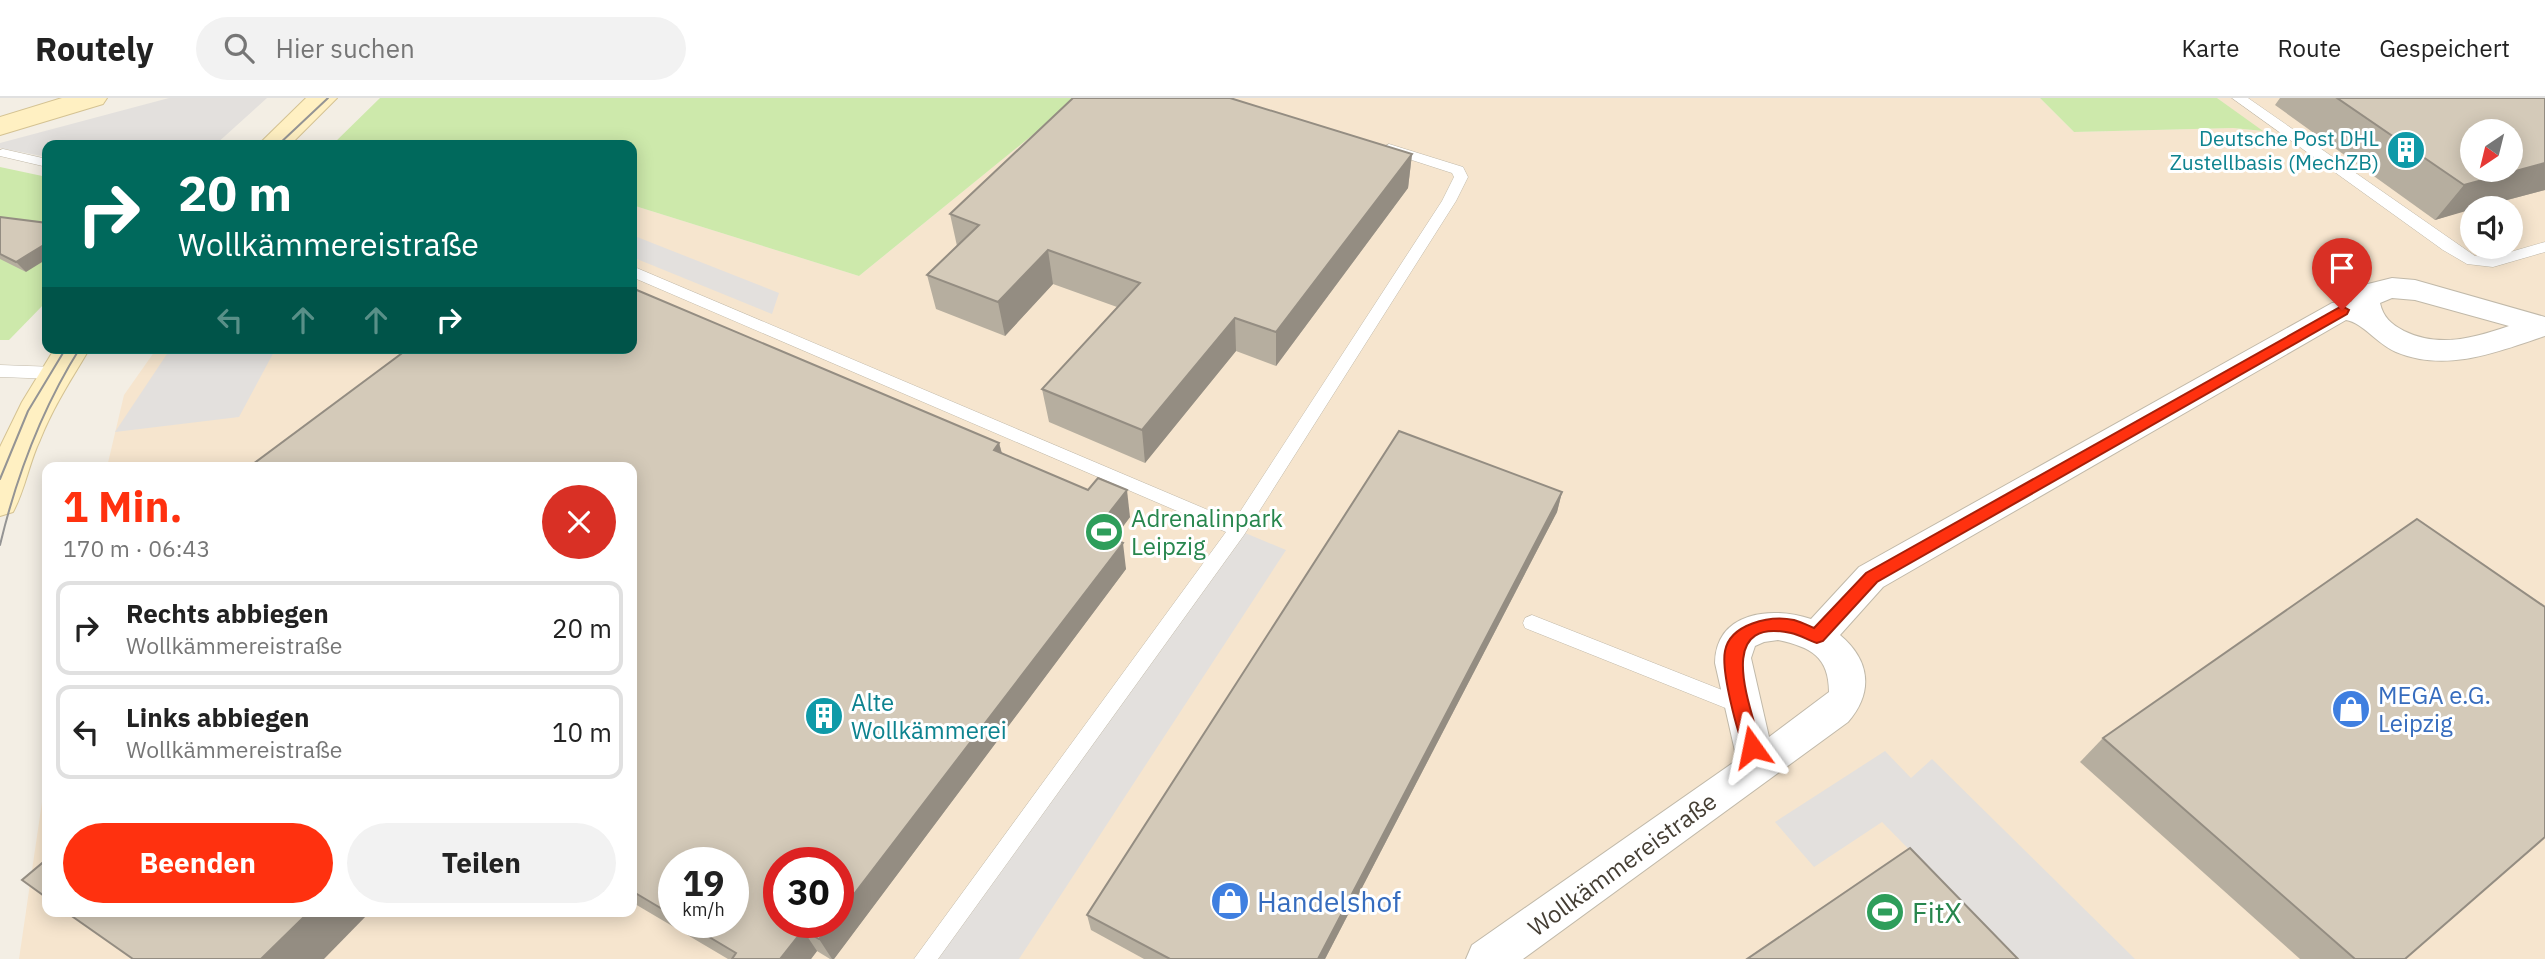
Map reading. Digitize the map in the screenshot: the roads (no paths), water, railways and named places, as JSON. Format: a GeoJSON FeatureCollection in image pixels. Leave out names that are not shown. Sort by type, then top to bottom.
{"type":"FeatureCollection","features":[{"type":"Feature","properties":{"kind":"main road"},"geometry":{"type":"LineString","coordinates":[[2,140],[93,98]]}},
{"type":"Feature","properties":{"kind":"main road"},"geometry":{"type":"LineString","coordinates":[[277,140],[323,98]]}},
{"type":"Feature","properties":{"kind":"main road"},"geometry":{"type":"LineString","coordinates":[[0,502],[25,432],[65,360]]}},
{"type":"Feature","properties":{"kind":"street"},"geometry":{"type":"LineString","coordinates":[[2392,288],[2414,290],[2544,326],[2447,354],[2423,351],[2399,342],[2378,329],[2367,314],[2365,301],[2374,292],[2392,288]]}},
{"type":"Feature","properties":{"kind":"street"},"geometry":{"type":"LineString","coordinates":[[1817,636],[1871,577],[2342,310],[2367,314]]}},
{"type":"Feature","properties":{"kind":"street","name":"Wollkämmereistraße"},"geometry":{"type":"LineString","coordinates":[[1487,959],[1757,767],[1835,711],[1847,695],[1848,674],[1837,653],[1817,636],[1792,626],[1767,626],[1747,634],[1734,649],[1732,669],[1744,706],[1757,767]]}},
{"type":"Feature","properties":{"kind":"lane"},"geometry":{"type":"LineString","coordinates":[[2239,98],[2448,247],[2472,261],[2493,262],[2545,247]]}},
{"type":"Feature","properties":{"kind":"lane"},"geometry":{"type":"LineString","coordinates":[[2,140],[42,160]]}},
{"type":"Feature","properties":{"kind":"lane"},"geometry":{"type":"LineString","coordinates":[[925,959],[1238,530],[1461,177],[1458,170],[1368,142]]}},
{"type":"Feature","properties":{"kind":"lane"},"geometry":{"type":"LineString","coordinates":[[637,273],[1238,530]]}},
{"type":"Feature","properties":{"kind":"lane"},"geometry":{"type":"LineString","coordinates":[[0,371],[65,360]]}},
{"type":"Feature","properties":{"kind":"lane"},"geometry":{"type":"LineString","coordinates":[[1532,623],[1744,706]]}},
{"type":"Feature","properties":{"kind":"tram line"},"geometry":{"type":"LineString","coordinates":[[283,140],[328,98]]}},
{"type":"Feature","properties":{"kind":"tram line"},"geometry":{"type":"LineString","coordinates":[[0,479],[28,411],[62,354]]}},
{"type":"Feature","properties":{"kind":"tram line"},"geometry":{"type":"LineString","coordinates":[[0,545],[14,493],[32,443],[53,395],[76,354]]}},
{"type":"Feature","properties":{"kind":"place","name":"Deutsche Post DHL Zustellbasis (MechZB)"},"geometry":{"type":"Point","coordinates":[2406,150]}},
{"type":"Feature","properties":{"kind":"place","name":"Adrenalinpark Leipzig"},"geometry":{"type":"Point","coordinates":[1104,532]}},
{"type":"Feature","properties":{"kind":"place","name":"MEGA e.G. Leipzig"},"geometry":{"type":"Point","coordinates":[2351,709]}},
{"type":"Feature","properties":{"kind":"place","name":"Alte Wollkämmerei"},"geometry":{"type":"Point","coordinates":[824,716]}},
{"type":"Feature","properties":{"kind":"place","name":"Handelshof"},"geometry":{"type":"Point","coordinates":[1230,901]}},
{"type":"Feature","properties":{"kind":"place","name":"FitX"},"geometry":{"type":"Point","coordinates":[1885,912]}}]}
